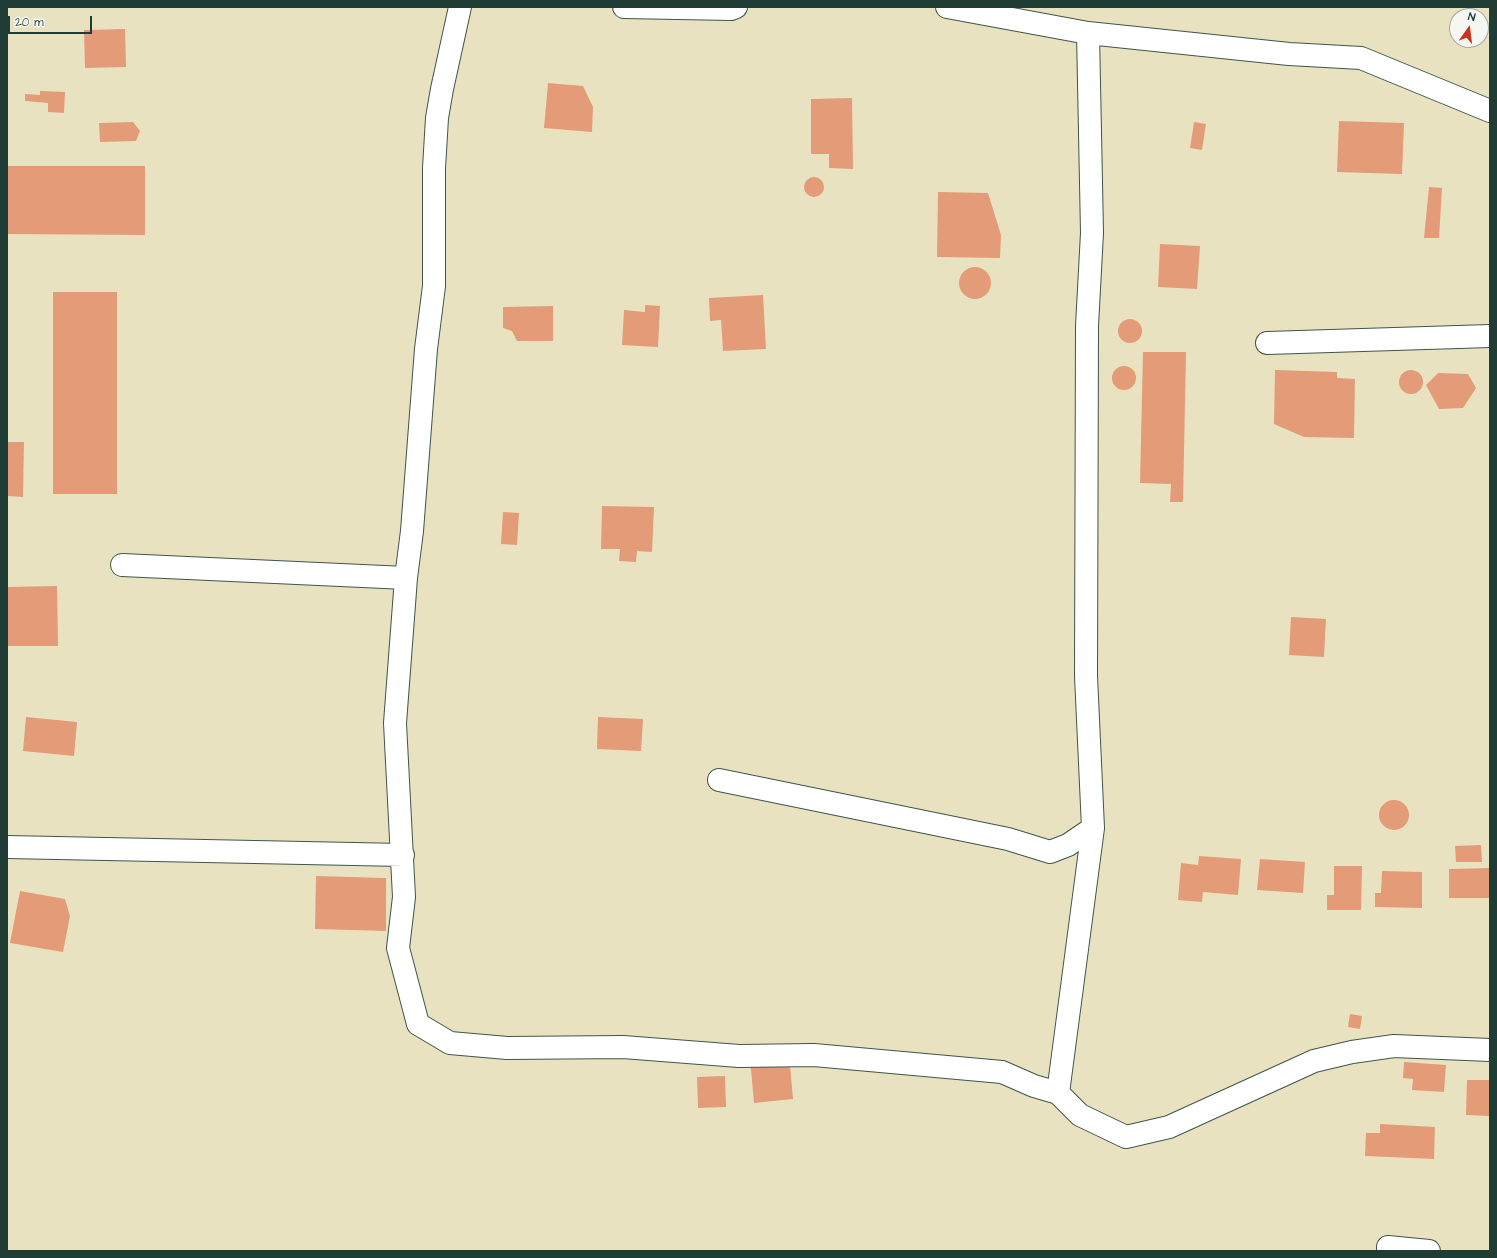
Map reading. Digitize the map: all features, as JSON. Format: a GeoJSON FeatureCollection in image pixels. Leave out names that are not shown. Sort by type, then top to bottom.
{"type":"FeatureCollection","features":[{"type":"Feature","properties":{"kind":"street"},"geometry":{"type":"LineString","coordinates":[[460,7],[437,118],[434,168],[434,286],[426,349],[395,724],[404,897],[398,948],[418,1024],[450,1042],[507,1048],[623,1047],[739,1056],[814,1055],[1002,1072],[1034,1086],[1058,1093],[1080,1115],[1126,1137],[1168,1127],[1314,1061],[1352,1052],[1394,1046],[1490,1050]]}},
{"type":"Feature","properties":{"kind":"street"},"geometry":{"type":"LineString","coordinates":[[624,7],[736,7]]}},
{"type":"Feature","properties":{"kind":"street"},"geometry":{"type":"LineString","coordinates":[[947,7],[1088,33],[1289,54],[1361,58],[1490,111]]}},
{"type":"Feature","properties":{"kind":"street"},"geometry":{"type":"LineString","coordinates":[[1058,1093],[1092,828],[1086,676],[1086,326],[1092,233],[1088,33]]}},
{"type":"Feature","properties":{"kind":"street"},"geometry":{"type":"LineString","coordinates":[[1267,343],[1490,336]]}},
{"type":"Feature","properties":{"kind":"street"},"geometry":{"type":"LineString","coordinates":[[122,565],[406,578]]}},
{"type":"Feature","properties":{"kind":"street"},"geometry":{"type":"LineString","coordinates":[[719,780],[1008,839],[1050,852],[1068,845],[1092,828]]}},
{"type":"Feature","properties":{"kind":"street"},"geometry":{"type":"LineString","coordinates":[[7,847],[403,855]]}},
{"type":"Feature","properties":{"kind":"street"},"geometry":{"type":"LineString","coordinates":[[1388,1251],[1388,1247],[1429,1251]]}},
{"type":"Feature","properties":{"kind":"building"},"geometry":{"type":"Polygon","coordinates":[[[125,29],[126,67],[85,68],[84,30],[125,29]]]}},
{"type":"Feature","properties":{"kind":"building"},"geometry":{"type":"Polygon","coordinates":[[[548,83],[583,86],[593,107],[592,132],[544,128],[548,83]]]}},
{"type":"Feature","properties":{"kind":"building"},"geometry":{"type":"Polygon","coordinates":[[[40,91],[65,92],[64,113],[48,112],[48,103],[25,101],[25,94],[40,95],[40,91]]]}},
{"type":"Feature","properties":{"kind":"building"},"geometry":{"type":"Polygon","coordinates":[[[852,98],[853,169],[829,168],[829,154],[811,154],[811,99],[852,98]]]}},
{"type":"Feature","properties":{"kind":"building"},"geometry":{"type":"Polygon","coordinates":[[[1339,121],[1404,123],[1402,174],[1337,172],[1339,121]]]}},
{"type":"Feature","properties":{"kind":"building"},"geometry":{"type":"Polygon","coordinates":[[[133,122],[140,131],[136,141],[100,142],[99,123],[133,122]]]}},
{"type":"Feature","properties":{"kind":"building"},"geometry":{"type":"Polygon","coordinates":[[[1194,122],[1206,124],[1202,150],[1190,148],[1194,122]]]}},
{"type":"Feature","properties":{"kind":"building"},"geometry":{"type":"Polygon","coordinates":[[[7,166],[145,166],[145,235],[7,234],[7,166]]]}},
{"type":"Feature","properties":{"kind":"building"},"geometry":{"type":"Polygon","coordinates":[[[810,177],[818,177],[824,183],[824,191],[818,197],[810,197],[804,191],[804,183],[810,177]]]}},
{"type":"Feature","properties":{"kind":"building"},"geometry":{"type":"Polygon","coordinates":[[[1429,187],[1442,188],[1439,238],[1424,238],[1429,187]]]}},
{"type":"Feature","properties":{"kind":"building"},"geometry":{"type":"Polygon","coordinates":[[[938,192],[988,193],[1001,235],[1000,258],[937,257],[938,192]]]}},
{"type":"Feature","properties":{"kind":"building"},"geometry":{"type":"Polygon","coordinates":[[[1160,244],[1200,246],[1197,289],[1158,287],[1160,244]]]}},
{"type":"Feature","properties":{"kind":"building"},"geometry":{"type":"Polygon","coordinates":[[[972,267],[978,267],[988,274],[991,283],[990,289],[984,296],[978,299],[972,299],[962,292],[959,286],[959,280],[966,270],[972,267]]]}},
{"type":"Feature","properties":{"kind":"building"},"geometry":{"type":"Polygon","coordinates":[[[53,292],[117,292],[117,494],[53,494],[53,292]]]}},
{"type":"Feature","properties":{"kind":"building"},"geometry":{"type":"Polygon","coordinates":[[[763,295],[766,349],[723,351],[721,320],[710,321],[709,298],[763,295]]]}},
{"type":"Feature","properties":{"kind":"building"},"geometry":{"type":"Polygon","coordinates":[[[645,305],[660,306],[658,347],[622,345],[624,310],[645,312],[645,305]]]}},
{"type":"Feature","properties":{"kind":"building"},"geometry":{"type":"Polygon","coordinates":[[[553,306],[553,341],[517,341],[512,331],[503,328],[503,307],[553,306]]]}},
{"type":"Feature","properties":{"kind":"building"},"geometry":{"type":"Polygon","coordinates":[[[1130,319],[1139,322],[1142,331],[1139,340],[1130,343],[1121,340],[1118,331],[1121,322],[1130,319]]]}},
{"type":"Feature","properties":{"kind":"building"},"geometry":{"type":"Polygon","coordinates":[[[1143,352],[1186,352],[1183,502],[1170,502],[1171,484],[1140,483],[1143,352]]]}},
{"type":"Feature","properties":{"kind":"building"},"geometry":{"type":"Polygon","coordinates":[[[1124,366],[1132,370],[1136,378],[1132,386],[1124,390],[1116,386],[1112,378],[1116,370],[1124,366]]]}},
{"type":"Feature","properties":{"kind":"building"},"geometry":{"type":"Polygon","coordinates":[[[1275,370],[1337,372],[1337,378],[1355,379],[1354,438],[1304,437],[1274,424],[1275,370]]]}},
{"type":"Feature","properties":{"kind":"building"},"geometry":{"type":"Polygon","coordinates":[[[1411,370],[1416,371],[1422,377],[1422,387],[1416,393],[1411,394],[1406,393],[1400,387],[1399,382],[1400,377],[1406,371],[1411,370]]]}},
{"type":"Feature","properties":{"kind":"building"},"geometry":{"type":"Polygon","coordinates":[[[1438,373],[1468,374],[1476,388],[1463,408],[1439,409],[1426,385],[1438,373]]]}},
{"type":"Feature","properties":{"kind":"building"},"geometry":{"type":"Polygon","coordinates":[[[7,442],[24,442],[23,497],[7,496],[7,442]]]}},
{"type":"Feature","properties":{"kind":"building"},"geometry":{"type":"Polygon","coordinates":[[[602,506],[654,507],[652,552],[637,551],[636,562],[619,561],[620,549],[601,549],[602,506]]]}},
{"type":"Feature","properties":{"kind":"building"},"geometry":{"type":"Polygon","coordinates":[[[503,512],[519,513],[517,545],[501,544],[503,512]]]}},
{"type":"Feature","properties":{"kind":"building"},"geometry":{"type":"Polygon","coordinates":[[[57,586],[58,646],[7,646],[7,587],[57,586]]]}},
{"type":"Feature","properties":{"kind":"building"},"geometry":{"type":"Polygon","coordinates":[[[1291,617],[1326,619],[1324,657],[1289,655],[1291,617]]]}},
{"type":"Feature","properties":{"kind":"building"},"geometry":{"type":"Polygon","coordinates":[[[26,717],[77,722],[74,756],[23,751],[26,717]]]}},
{"type":"Feature","properties":{"kind":"building"},"geometry":{"type":"Polygon","coordinates":[[[598,717],[643,719],[641,751],[597,749],[598,717]]]}},
{"type":"Feature","properties":{"kind":"building"},"geometry":{"type":"Polygon","coordinates":[[[1394,800],[1405,804],[1409,815],[1405,826],[1394,830],[1383,826],[1379,815],[1383,804],[1394,800]]]}},
{"type":"Feature","properties":{"kind":"building"},"geometry":{"type":"Polygon","coordinates":[[[1481,845],[1482,862],[1456,862],[1455,846],[1481,845]]]}},
{"type":"Feature","properties":{"kind":"building"},"geometry":{"type":"Polygon","coordinates":[[[1199,856],[1241,859],[1238,895],[1203,892],[1202,902],[1178,900],[1181,863],[1198,865],[1199,856]]]}},
{"type":"Feature","properties":{"kind":"building"},"geometry":{"type":"Polygon","coordinates":[[[1260,859],[1305,862],[1303,893],[1257,890],[1260,859]]]}},
{"type":"Feature","properties":{"kind":"building"},"geometry":{"type":"Polygon","coordinates":[[[1334,866],[1362,866],[1361,910],[1327,910],[1327,895],[1334,895],[1334,866]]]}},
{"type":"Feature","properties":{"kind":"building"},"geometry":{"type":"Polygon","coordinates":[[[1490,868],[1490,898],[1449,898],[1449,869],[1490,868]]]}},
{"type":"Feature","properties":{"kind":"building"},"geometry":{"type":"Polygon","coordinates":[[[1382,871],[1422,872],[1422,908],[1375,907],[1375,893],[1381,893],[1382,871]]]}},
{"type":"Feature","properties":{"kind":"building"},"geometry":{"type":"Polygon","coordinates":[[[316,876],[386,878],[386,931],[315,929],[316,876]]]}},
{"type":"Feature","properties":{"kind":"building"},"geometry":{"type":"Polygon","coordinates":[[[20,891],[65,899],[70,916],[63,952],[10,943],[20,891]]]}},
{"type":"Feature","properties":{"kind":"building"},"geometry":{"type":"Polygon","coordinates":[[[1350,1014],[1362,1016],[1360,1029],[1348,1027],[1350,1014]]]}},
{"type":"Feature","properties":{"kind":"building"},"geometry":{"type":"Polygon","coordinates":[[[789,1054],[793,1099],[754,1103],[750,1058],[789,1054]]]}},
{"type":"Feature","properties":{"kind":"building"},"geometry":{"type":"Polygon","coordinates":[[[1404,1062],[1446,1065],[1444,1092],[1412,1090],[1413,1079],[1403,1078],[1404,1062]]]}},
{"type":"Feature","properties":{"kind":"building"},"geometry":{"type":"Polygon","coordinates":[[[725,1076],[726,1107],[698,1108],[697,1077],[725,1076]]]}},
{"type":"Feature","properties":{"kind":"building"},"geometry":{"type":"Polygon","coordinates":[[[1467,1080],[1490,1080],[1490,1116],[1466,1115],[1467,1080]]]}},
{"type":"Feature","properties":{"kind":"building"},"geometry":{"type":"Polygon","coordinates":[[[1380,1124],[1435,1127],[1434,1159],[1365,1156],[1366,1133],[1380,1133],[1380,1124]]]}}]}
